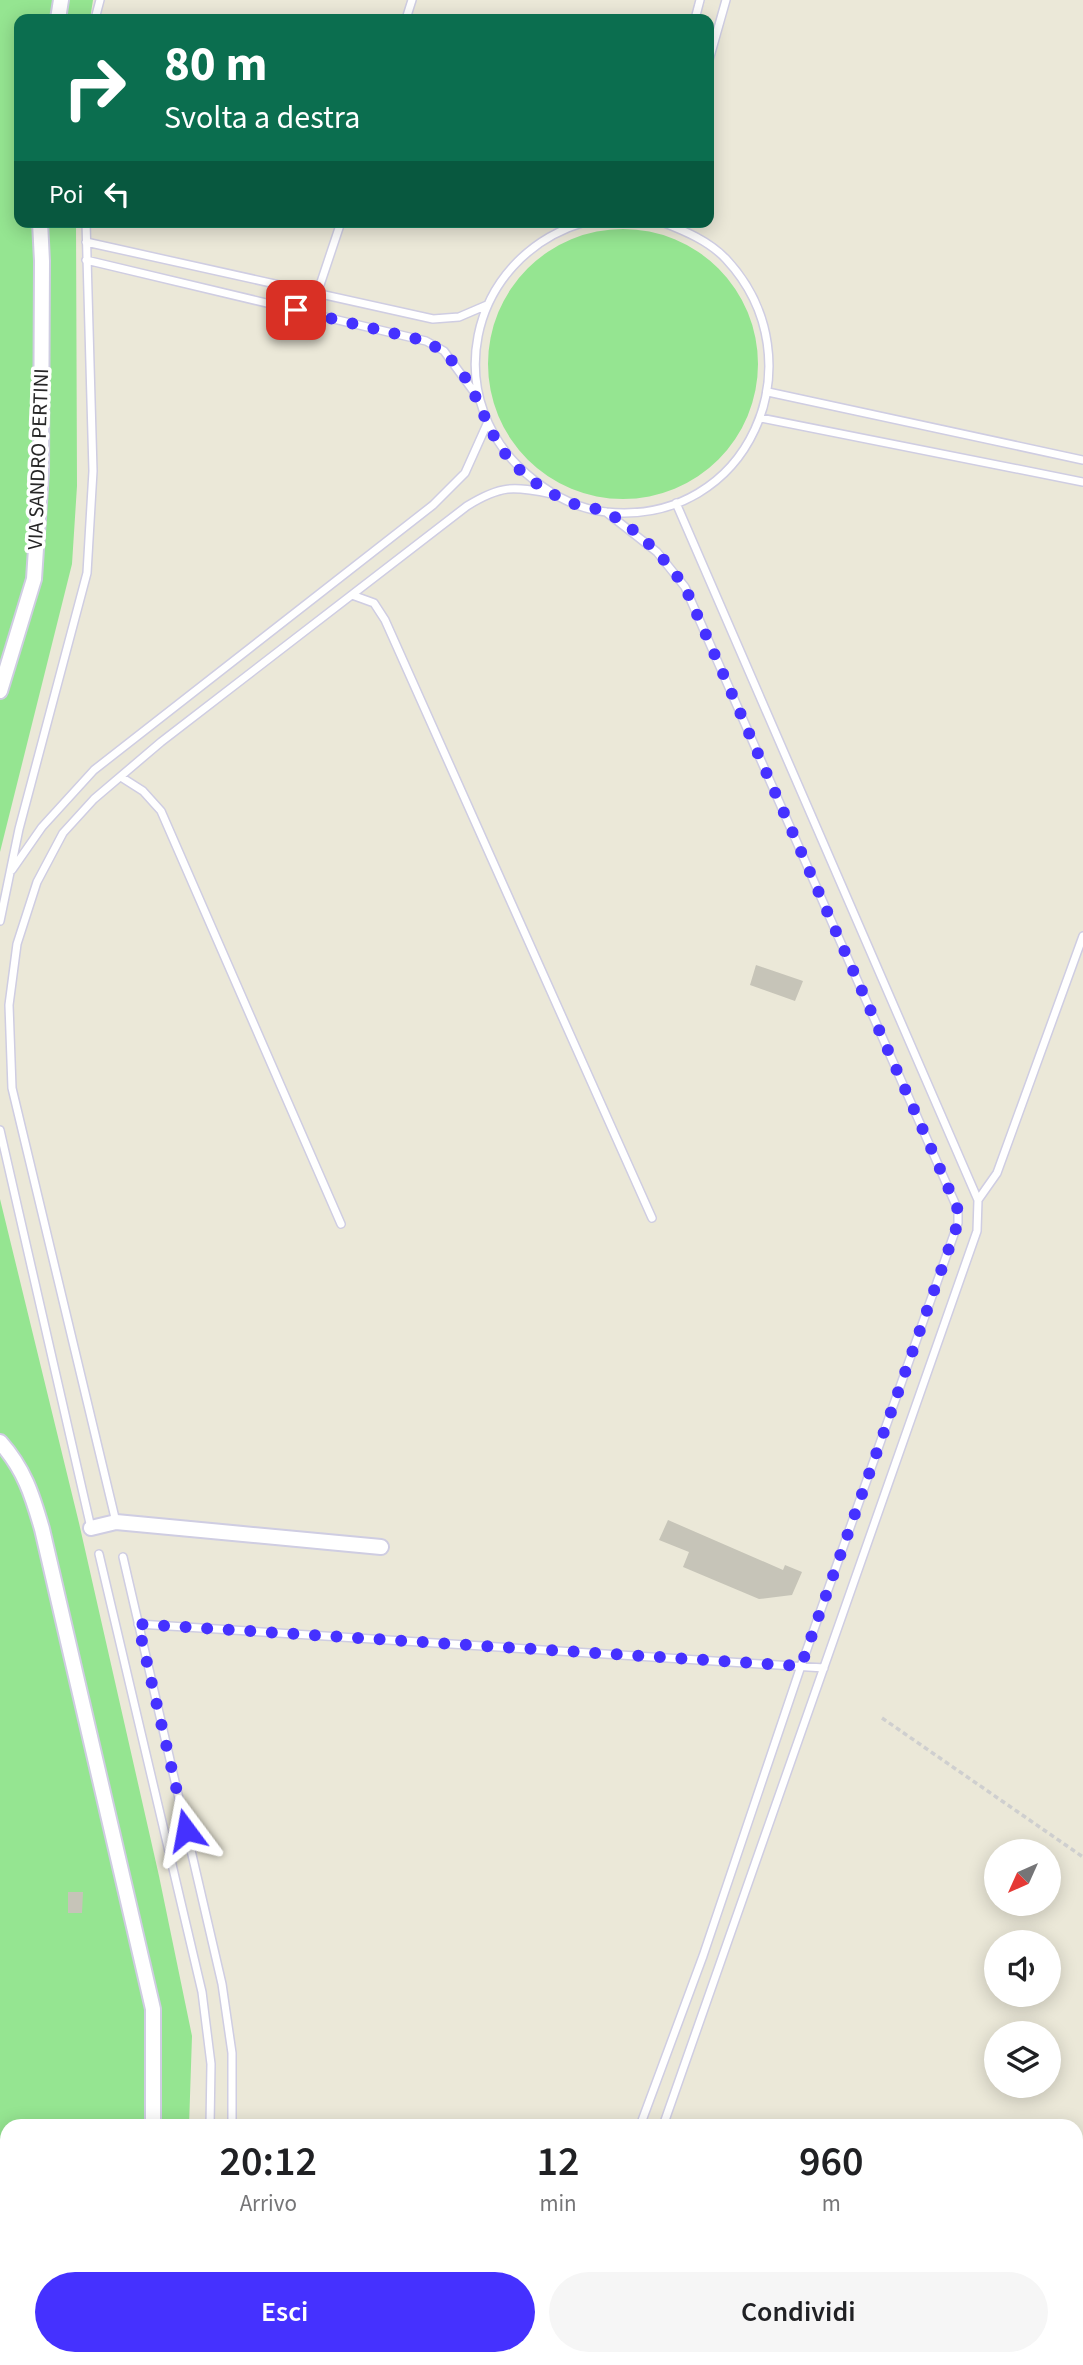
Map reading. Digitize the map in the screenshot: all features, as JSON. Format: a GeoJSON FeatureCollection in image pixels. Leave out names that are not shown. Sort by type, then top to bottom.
{"type":"FeatureCollection","features":[{"type":"Feature","properties":{"kind":"street","name":"VIA SANDRO PERTINI"},"geometry":{"type":"LineString","coordinates":[[0,691],[34,579],[41,472],[40,228]]}},
{"type":"Feature","properties":{"kind":"street"},"geometry":{"type":"LineString","coordinates":[[0,1442],[18,1462],[33,1496],[42,1528],[153,2009],[153,2119]]}},
{"type":"Feature","properties":{"kind":"street"},"geometry":{"type":"LineString","coordinates":[[91,1528],[116,1522],[381,1547]]}},
{"type":"Feature","properties":{"kind":"lane"},"geometry":{"type":"LineString","coordinates":[[714,42],[726,0]]}},
{"type":"Feature","properties":{"kind":"lane"},"geometry":{"type":"LineString","coordinates":[[0,921],[19,829],[87,573],[93,471],[86,228]]}},
{"type":"Feature","properties":{"kind":"lane"},"geometry":{"type":"LineString","coordinates":[[318,291],[339,228]]}},
{"type":"Feature","properties":{"kind":"lane"},"geometry":{"type":"LineString","coordinates":[[552,494],[514,464],[487,424],[478,398],[475,366],[477,335],[487,305],[506,273],[531,247],[563,228]]}},
{"type":"Feature","properties":{"kind":"lane"},"geometry":{"type":"LineString","coordinates":[[116,1522],[12,1088],[9,1005],[17,944],[37,882],[63,833],[94,799],[352,595],[490,491],[520,487],[552,494],[578,505],[606,512],[642,512],[676,503],[703,489],[727,469],[747,445],[761,418],[768,392],[771,355],[764,319],[748,286],[724,257],[695,235],[677,228]]}},
{"type":"Feature","properties":{"kind":"lane"},"geometry":{"type":"LineString","coordinates":[[86,242],[318,291],[433,319],[459,317],[487,305]]}},
{"type":"Feature","properties":{"kind":"lane"},"geometry":{"type":"LineString","coordinates":[[86,260],[426,341],[444,351],[478,398]]}},
{"type":"Feature","properties":{"kind":"lane"},"geometry":{"type":"LineString","coordinates":[[768,392],[1083,460]]}},
{"type":"Feature","properties":{"kind":"lane"},"geometry":{"type":"LineString","coordinates":[[761,418],[1083,482]]}},
{"type":"Feature","properties":{"kind":"lane"},"geometry":{"type":"LineString","coordinates":[[10,873],[42,827],[94,770],[433,505],[465,473],[487,424]]}},
{"type":"Feature","properties":{"kind":"lane"},"geometry":{"type":"LineString","coordinates":[[665,2119],[977,1231],[978,1200],[676,503]]}},
{"type":"Feature","properties":{"kind":"lane"},"geometry":{"type":"LineString","coordinates":[[606,512],[657,552],[685,587],[958,1210],[958,1223],[801,1666],[703,1956],[643,2119]]}},
{"type":"Feature","properties":{"kind":"lane"},"geometry":{"type":"LineString","coordinates":[[352,595],[374,603],[385,620],[652,1218]]}},
{"type":"Feature","properties":{"kind":"lane"},"geometry":{"type":"LineString","coordinates":[[121,777],[143,791],[162,811],[341,1224]]}},
{"type":"Feature","properties":{"kind":"lane"},"geometry":{"type":"LineString","coordinates":[[978,1200],[997,1173],[1083,936]]}},
{"type":"Feature","properties":{"kind":"lane"},"geometry":{"type":"LineString","coordinates":[[0,1130],[91,1528]]}},
{"type":"Feature","properties":{"kind":"lane"},"geometry":{"type":"LineString","coordinates":[[99,1554],[202,1992],[211,2064],[210,2119]]}},
{"type":"Feature","properties":{"kind":"lane"},"geometry":{"type":"LineString","coordinates":[[123,1557],[222,1984],[232,2053],[232,2119]]}},
{"type":"Feature","properties":{"kind":"lane"},"geometry":{"type":"LineString","coordinates":[[138,1624],[824,1668]]}},
{"type":"Feature","properties":{"kind":"path"},"geometry":{"type":"LineString","coordinates":[[882,1718],[1083,1857]]}},
{"type":"Feature","properties":{"kind":"green space"},"geometry":{"type":"Polygon","coordinates":[[[0,0],[93,0],[91,14],[14,14],[14,228],[76,228],[77,486],[72,564],[0,852],[0,0]]]}},
{"type":"Feature","properties":{"kind":"green space"},"geometry":{"type":"Polygon","coordinates":[[[610,229],[636,229],[675,239],[698,251],[719,268],[736,289],[748,312],[756,338],[756,390],[748,416],[736,439],[719,460],[698,477],[662,494],[636,499],[610,499],[584,494],[559,483],[537,469],[518,450],[493,403],[488,377],[488,351],[493,325],[504,300],[518,278],[537,259],[584,234],[610,229]]]}},
{"type":"Feature","properties":{"kind":"green space"},"geometry":{"type":"Polygon","coordinates":[[[0,1199],[79,1523],[159,1876],[192,2036],[189,2119],[0,2119],[0,1199]]]}},
{"type":"Feature","properties":{"kind":"building"},"geometry":{"type":"Polygon","coordinates":[[[756,965],[803,981],[795,1001],[750,985],[756,965]]]}},
{"type":"Feature","properties":{"kind":"building"},"geometry":{"type":"Polygon","coordinates":[[[668,1520],[783,1570],[785,1565],[802,1572],[792,1595],[759,1599],[683,1567],[689,1552],[659,1540],[668,1520]]]}},
{"type":"Feature","properties":{"kind":"building"},"geometry":{"type":"Polygon","coordinates":[[[68,1892],[83,1892],[82,1913],[68,1913],[68,1892]]]}},
{"type":"Feature","properties":{"kind":"route"},"geometry":{"type":"LineString","coordinates":[[186,1830],[138,1624],[801,1666],[958,1223],[958,1210],[685,587],[657,552],[629,528],[606,512],[578,505],[552,494],[514,464],[487,424],[478,398],[458,366],[444,351],[426,341],[296,310]]}}]}
